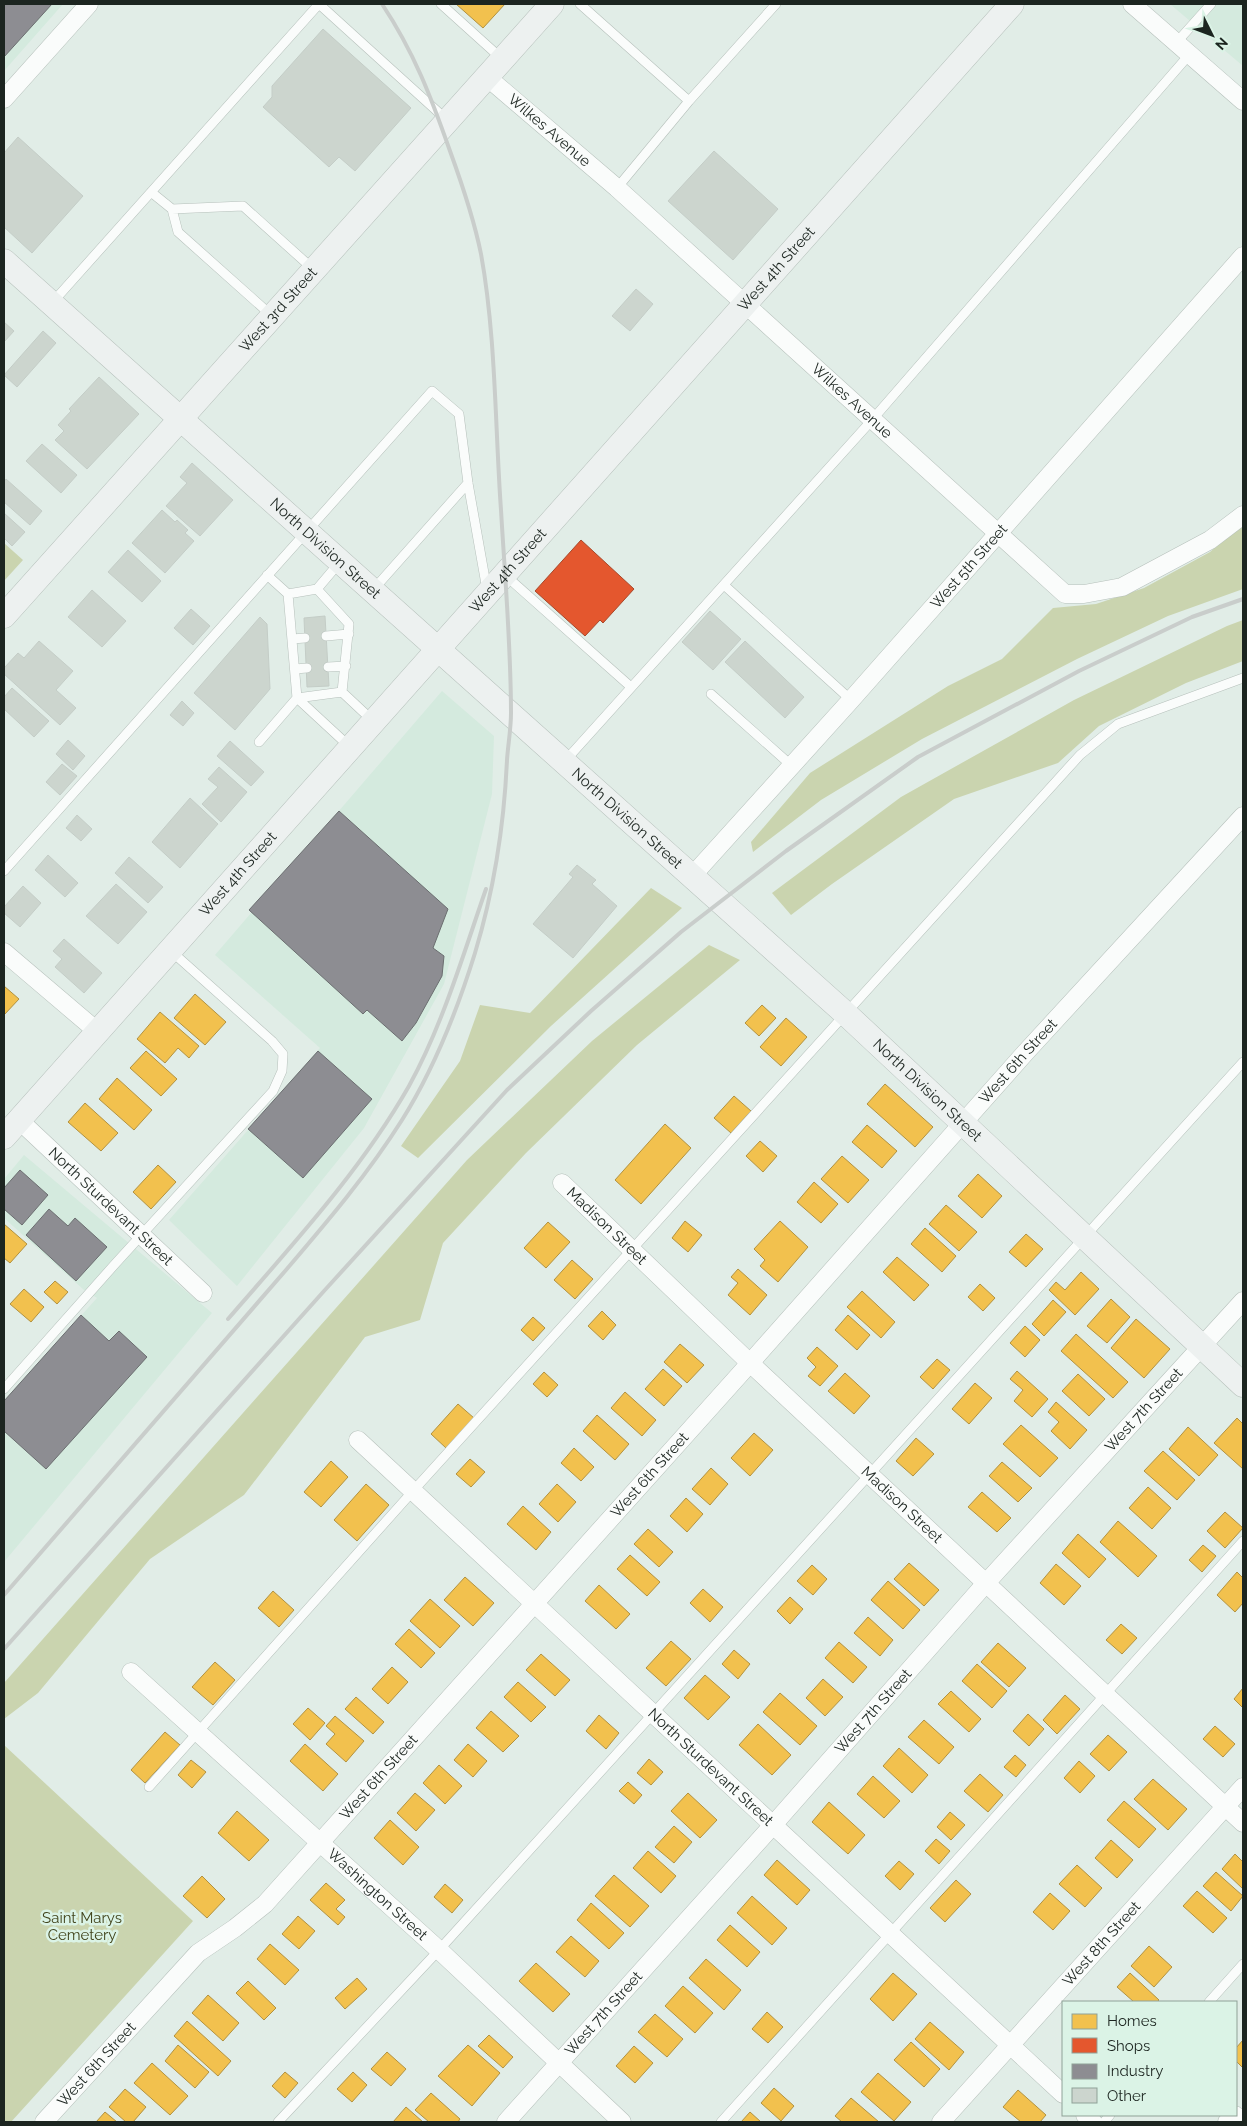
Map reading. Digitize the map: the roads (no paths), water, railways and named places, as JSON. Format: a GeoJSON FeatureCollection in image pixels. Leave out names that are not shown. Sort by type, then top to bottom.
{"type":"FeatureCollection","features":[{"type":"Feature","properties":{"kind":"main road","name":"West 3rd Street"},"geometry":{"type":"LineString","coordinates":[[4,616],[552,4]]}},
{"type":"Feature","properties":{"kind":"main road","name":"West 4th Street"},"geometry":{"type":"LineString","coordinates":[[11,1129],[1012,4]]}},
{"type":"Feature","properties":{"kind":"main road","name":"North Division Street"},"geometry":{"type":"LineString","coordinates":[[4,261],[693,875],[846,1014],[1243,1385]]}},
{"type":"Feature","properties":{"kind":"street"},"geometry":{"type":"LineString","coordinates":[[4,99],[89,4]]}},
{"type":"Feature","properties":{"kind":"street"},"geometry":{"type":"LineString","coordinates":[[1132,4],[1243,101]]}},
{"type":"Feature","properties":{"kind":"street","name":"Wilkes Avenue"},"geometry":{"type":"LineString","coordinates":[[495,68],[617,188],[1065,594],[1084,594],[1122,587],[1210,540],[1243,515]]}},
{"type":"Feature","properties":{"kind":"street","name":"West 5th Street"},"geometry":{"type":"LineString","coordinates":[[693,875],[851,700],[1243,256]]}},
{"type":"Feature","properties":{"kind":"street","name":"West 6th Street"},"geometry":{"type":"LineString","coordinates":[[44,2122],[198,1953],[235,1928],[264,1904],[750,1363],[1025,1053],[1243,816]]}},
{"type":"Feature","properties":{"kind":"street"},"geometry":{"type":"LineString","coordinates":[[4,952],[98,1032]]}},
{"type":"Feature","properties":{"kind":"street","name":"North Sturdevant Street"},"geometry":{"type":"LineString","coordinates":[[11,1129],[142,1235],[203,1293]]}},
{"type":"Feature","properties":{"kind":"street","name":"Madison Street"},"geometry":{"type":"LineString","coordinates":[[562,1183],[750,1363],[1243,1823]]}},
{"type":"Feature","properties":{"kind":"street","name":"West 7th Street"},"geometry":{"type":"LineString","coordinates":[[506,2122],[773,1825],[986,1583],[1243,1301]]}},
{"type":"Feature","properties":{"kind":"street","name":"North Sturdevant Street"},"geometry":{"type":"LineString","coordinates":[[358,1440],[1062,2093]]}},
{"type":"Feature","properties":{"kind":"street","name":"Washington Street"},"geometry":{"type":"LineString","coordinates":[[131,1672],[439,1950],[622,2122]]}},
{"type":"Feature","properties":{"kind":"street","name":"West 8th Street"},"geometry":{"type":"LineString","coordinates":[[941,2122],[1243,1787]]}},
{"type":"Feature","properties":{"kind":"lane"},"geometry":{"type":"LineString","coordinates":[[52,304],[319,4],[448,121]]}},
{"type":"Feature","properties":{"kind":"lane"},"geometry":{"type":"LineString","coordinates":[[441,4],[495,68]]}},
{"type":"Feature","properties":{"kind":"lane"},"geometry":{"type":"LineString","coordinates":[[580,4],[688,101]]}},
{"type":"Feature","properties":{"kind":"lane"},"geometry":{"type":"LineString","coordinates":[[617,188],[688,101],[776,4]]}},
{"type":"Feature","properties":{"kind":"lane"},"geometry":{"type":"LineString","coordinates":[[1176,43],[1211,4]]}},
{"type":"Feature","properties":{"kind":"lane"},"geometry":{"type":"LineString","coordinates":[[564,761],[872,420],[1189,55]]}},
{"type":"Feature","properties":{"kind":"lane"},"geometry":{"type":"LineString","coordinates":[[152,192],[172,209],[178,232],[272,316]]}},
{"type":"Feature","properties":{"kind":"lane"},"geometry":{"type":"LineString","coordinates":[[172,209],[243,206],[314,270]]}},
{"type":"Feature","properties":{"kind":"lane"},"geometry":{"type":"LineString","coordinates":[[4,871],[432,390],[459,414],[468,483],[488,594]]}},
{"type":"Feature","properties":{"kind":"lane"},"geometry":{"type":"LineString","coordinates":[[373,591],[468,483]]}},
{"type":"Feature","properties":{"kind":"lane"},"geometry":{"type":"LineString","coordinates":[[288,594],[317,589],[340,562]]}},
{"type":"Feature","properties":{"kind":"lane"},"geometry":{"type":"LineString","coordinates":[[505,574],[631,687]]}},
{"type":"Feature","properties":{"kind":"lane"},"geometry":{"type":"LineString","coordinates":[[267,575],[288,594],[297,698],[350,747]]}},
{"type":"Feature","properties":{"kind":"lane"},"geometry":{"type":"LineString","coordinates":[[724,585],[851,700]]}},
{"type":"Feature","properties":{"kind":"lane"},"geometry":{"type":"LineString","coordinates":[[317,589],[349,624],[342,692]]}},
{"type":"Feature","properties":{"kind":"lane"},"geometry":{"type":"LineString","coordinates":[[326,636],[348,634]]}},
{"type":"Feature","properties":{"kind":"lane"},"geometry":{"type":"LineString","coordinates":[[292,640],[305,638]]}},
{"type":"Feature","properties":{"kind":"lane"},"geometry":{"type":"LineString","coordinates":[[328,667],[346,666]]}},
{"type":"Feature","properties":{"kind":"lane"},"geometry":{"type":"LineString","coordinates":[[295,669],[306,668]]}},
{"type":"Feature","properties":{"kind":"lane"},"geometry":{"type":"LineString","coordinates":[[149,1786],[413,1491],[1080,755],[1118,724],[1243,678]]}},
{"type":"Feature","properties":{"kind":"lane"},"geometry":{"type":"LineString","coordinates":[[342,692],[373,721]]}},
{"type":"Feature","properties":{"kind":"lane"},"geometry":{"type":"LineString","coordinates":[[259,742],[297,698],[342,692]]}},
{"type":"Feature","properties":{"kind":"lane"},"geometry":{"type":"LineString","coordinates":[[711,694],[792,766]]}},
{"type":"Feature","properties":{"kind":"lane"},"geometry":{"type":"LineString","coordinates":[[4,1389],[273,1091],[282,1071],[283,1054],[272,1041],[170,950]]}},
{"type":"Feature","properties":{"kind":"lane"},"geometry":{"type":"LineString","coordinates":[[278,2122],[439,1950],[1243,1062]]}},
{"type":"Feature","properties":{"kind":"lane"},"geometry":{"type":"LineString","coordinates":[[721,2122],[1243,1541]]}},
{"type":"Feature","properties":{"kind":"lane"},"geometry":{"type":"LineString","coordinates":[[1210,2001],[1243,1964]]}},
{"type":"Feature","properties":{"kind":"railway"},"geometry":{"type":"LineString","coordinates":[[4,1595],[301,1252],[347,1197],[389,1140],[414,1101],[444,1039],[468,975],[488,906],[501,834],[511,725],[509,637],[490,317],[481,254],[459,176],[436,112],[413,57],[382,4]]}},
{"type":"Feature","properties":{"kind":"railway"},"geometry":{"type":"LineString","coordinates":[[4,1649],[324,1291],[507,1090],[591,1011],[681,932],[786,851],[918,757],[1079,671],[1192,617],[1243,599]]}},
{"type":"Feature","properties":{"kind":"railway"},"geometry":{"type":"LineString","coordinates":[[228,1319],[324,1207],[390,1118],[409,1086],[432,1038],[486,889]]}},
{"type":"Feature","properties":{"kind":"park label","name":"Saint Marys Cemetery"},"geometry":{"type":"Point","coordinates":[82,1926]}}]}
